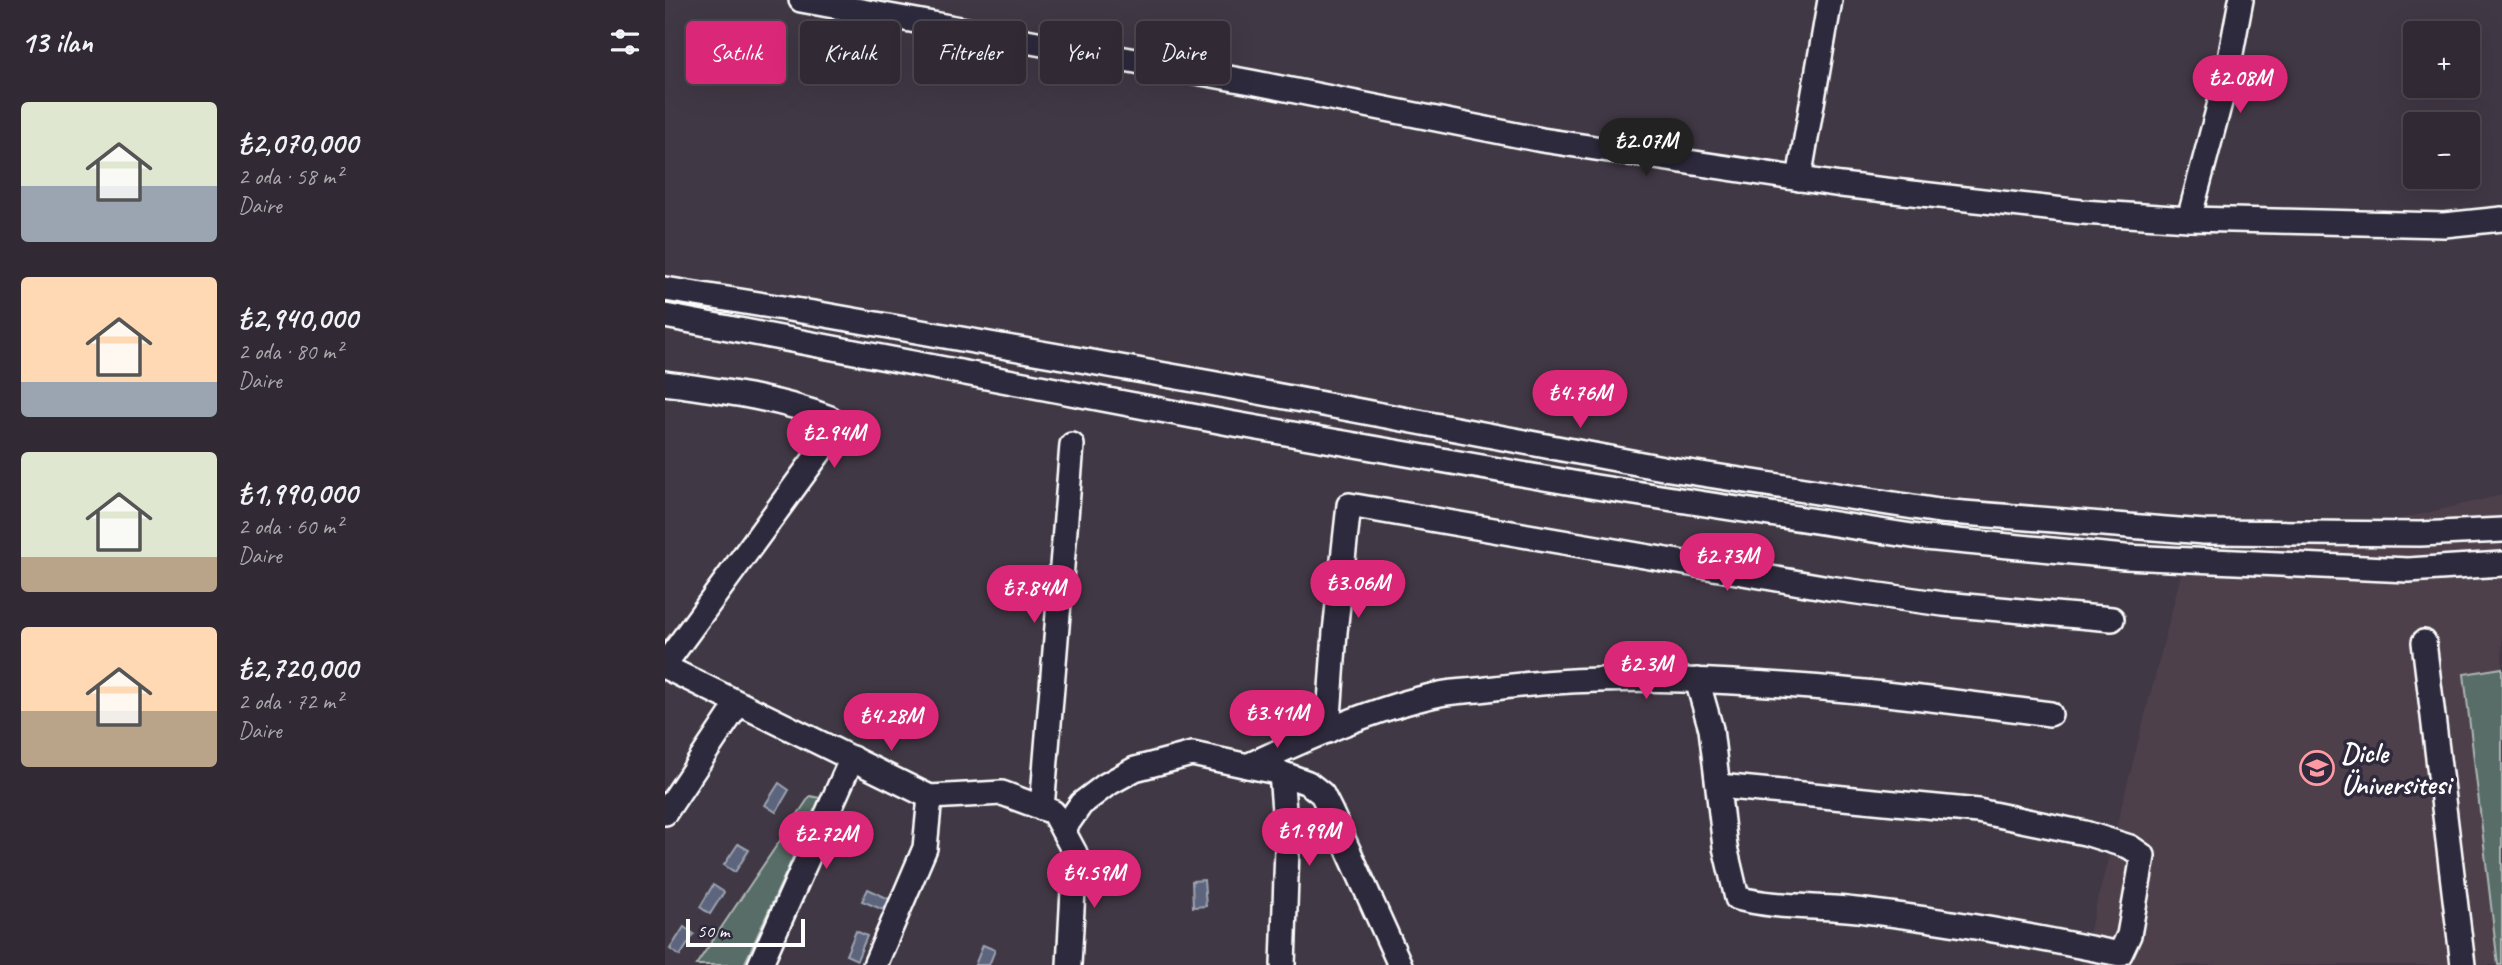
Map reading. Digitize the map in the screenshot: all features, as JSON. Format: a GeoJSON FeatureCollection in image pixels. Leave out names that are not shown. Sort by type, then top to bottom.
{"type":"FeatureCollection","features":[{"type":"Feature","properties":{"kind":"street"},"geometry":{"type":"LineString","coordinates":[[801,0],[1251,82],[1542,140],[1800,179],[2082,212],[2189,219],[2444,225],[2502,219]]}},
{"type":"Feature","properties":{"kind":"street"},"geometry":{"type":"LineString","coordinates":[[1800,179],[1831,0]]}},
{"type":"Feature","properties":{"kind":"street"},"geometry":{"type":"LineString","coordinates":[[2189,219],[2226,80],[2241,0]]}},
{"type":"Feature","properties":{"kind":"street"},"geometry":{"type":"LineString","coordinates":[[665,289],[1211,383],[1663,468],[1939,511],[2204,532],[2420,534],[2502,530]]}},
{"type":"Feature","properties":{"kind":"street"},"geometry":{"type":"LineString","coordinates":[[665,316],[1242,425],[1596,487],[1925,538],[2125,557],[2395,569],[2502,564]]}},
{"type":"Feature","properties":{"kind":"street"},"geometry":{"type":"LineString","coordinates":[[665,383],[809,410],[830,418],[827,442],[665,665],[738,704],[930,797],[1002,793],[1053,812],[1075,853],[1069,965]]}},
{"type":"Feature","properties":{"kind":"street"},"geometry":{"type":"LineString","coordinates":[[1042,807],[1072,445]]}},
{"type":"Feature","properties":{"kind":"street"},"geometry":{"type":"LineString","coordinates":[[1328,731],[1335,632],[1349,505],[1829,588],[1943,604],[2112,619]]}},
{"type":"Feature","properties":{"kind":"street"},"geometry":{"type":"LineString","coordinates":[[2424,642],[2463,965]]}},
{"type":"Feature","properties":{"kind":"street"},"geometry":{"type":"LineString","coordinates":[[1247,766],[1360,718],[1440,695],[1549,681],[1632,678],[1697,680],[1891,693],[2050,713]]}},
{"type":"Feature","properties":{"kind":"street"},"geometry":{"type":"LineString","coordinates":[[1697,680],[1710,730],[1725,847],[1737,898],[1758,904],[1861,910],[1971,925],[2120,954],[2129,934],[2143,856],[2130,846],[2085,833],[1977,811],[1719,786]]}},
{"type":"Feature","properties":{"kind":"street"},"geometry":{"type":"LineString","coordinates":[[665,813],[738,704]]}},
{"type":"Feature","properties":{"kind":"street"},"geometry":{"type":"LineString","coordinates":[[1063,830],[1081,804],[1106,785],[1135,769],[1192,754],[1281,773],[1308,783],[1322,794],[1400,965]]}},
{"type":"Feature","properties":{"kind":"street"},"geometry":{"type":"LineString","coordinates":[[759,965],[852,758]]}},
{"type":"Feature","properties":{"kind":"street"},"geometry":{"type":"LineString","coordinates":[[1281,773],[1287,848],[1283,965]]}},
{"type":"Feature","properties":{"kind":"street"},"geometry":{"type":"LineString","coordinates":[[875,965],[925,848],[930,797]]}},
{"type":"Feature","properties":{"kind":"shaded area","name":"Dicle Üniversitesi"},"geometry":{"type":"Polygon","coordinates":[[[2502,495],[2502,965],[2081,965],[2182,571],[2502,495]]]}},
{"type":"Feature","properties":{"kind":"green space"},"geometry":{"type":"Polygon","coordinates":[[[2502,668],[2502,965],[2498,965],[2464,674],[2502,668]]]}},
{"type":"Feature","properties":{"kind":"green space"},"geometry":{"type":"Polygon","coordinates":[[[810,796],[820,798],[744,965],[696,965],[810,796]]]}},
{"type":"Feature","properties":{"kind":"water"},"geometry":{"type":"Polygon","coordinates":[[[779,783],[789,790],[776,812],[765,805],[779,783]]]}},
{"type":"Feature","properties":{"kind":"water"},"geometry":{"type":"Polygon","coordinates":[[[738,844],[749,850],[735,872],[724,865],[738,844]]]}},
{"type":"Feature","properties":{"kind":"water"},"geometry":{"type":"Polygon","coordinates":[[[1204,880],[1206,906],[1193,907],[1192,881],[1204,880]]]}},
{"type":"Feature","properties":{"kind":"water"},"geometry":{"type":"Polygon","coordinates":[[[713,885],[724,892],[710,914],[700,907],[713,885]]]}},
{"type":"Feature","properties":{"kind":"water"},"geometry":{"type":"Polygon","coordinates":[[[868,889],[891,900],[886,911],[862,901],[868,889]]]}},
{"type":"Feature","properties":{"kind":"water"},"geometry":{"type":"Polygon","coordinates":[[[684,927],[694,934],[680,956],[670,949],[684,927]]]}},
{"type":"Feature","properties":{"kind":"water"},"geometry":{"type":"Polygon","coordinates":[[[856,931],[867,936],[857,960],[846,955],[856,931]]]}},
{"type":"Feature","properties":{"kind":"water"},"geometry":{"type":"Polygon","coordinates":[[[983,945],[995,950],[989,965],[975,965],[983,945]]]}},
{"type":"Feature","properties":{"kind":"place","name":"Dicle Üniversitesi"},"geometry":{"type":"Point","coordinates":[2317,768]}}]}
